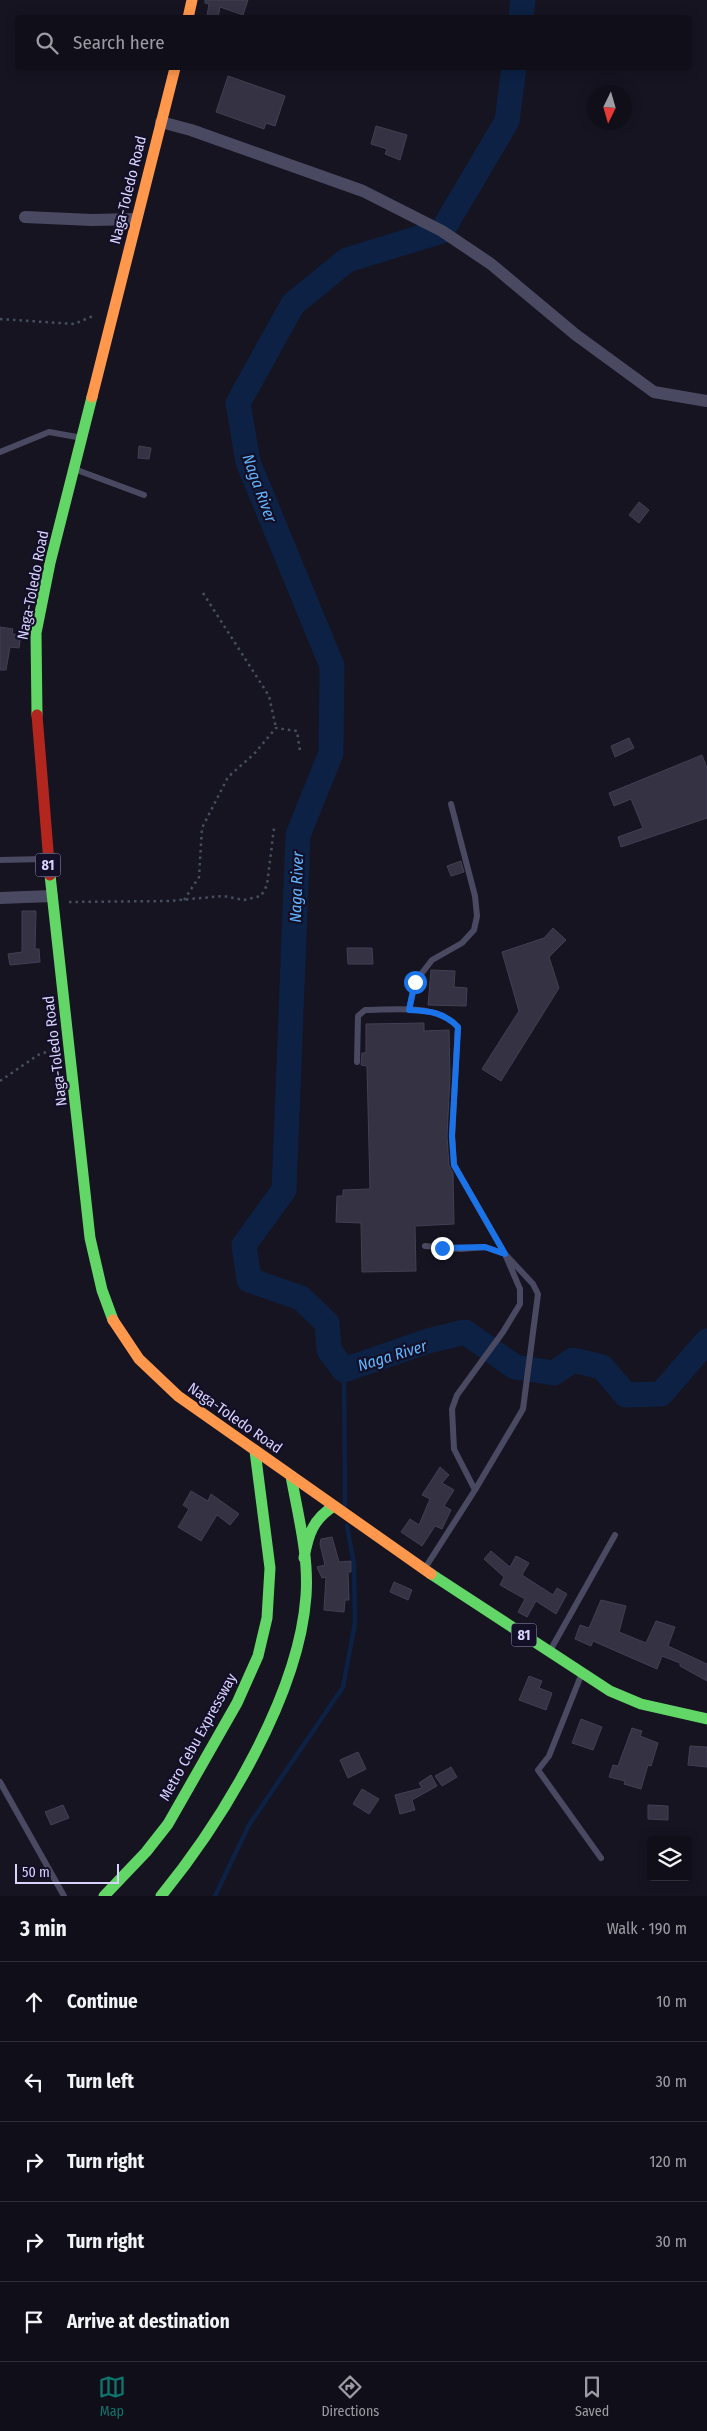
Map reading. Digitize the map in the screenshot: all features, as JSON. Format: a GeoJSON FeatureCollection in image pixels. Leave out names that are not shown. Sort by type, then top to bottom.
{"type":"FeatureCollection","features":[{"type":"Feature","properties":{"kind":"main road"},"geometry":{"type":"LineString","coordinates":[[189,15],[192,0]]}},
{"type":"Feature","properties":{"kind":"main road","name":"Naga-Toledo Road"},"geometry":{"type":"LineString","coordinates":[[174,70],[73,468],[50,563],[36,633],[35,693],[52,899],[70,1043],[90,1238],[102,1291],[122,1338],[161,1384],[255,1451],[354,1521],[610,1691],[641,1704],[707,1719]]}},
{"type":"Feature","properties":{"kind":"main road","name":"Metro Cebu Expressway"},"geometry":{"type":"LineString","coordinates":[[104,1896],[146,1852],[168,1824],[237,1703],[258,1656],[268,1618],[270,1568],[255,1451]]}},
{"type":"Feature","properties":{"kind":"main road"},"geometry":{"type":"LineString","coordinates":[[160,1896],[185,1868],[208,1834],[273,1717],[292,1672],[301,1634],[306,1595],[304,1558],[291,1476]]}},
{"type":"Feature","properties":{"kind":"main road"},"geometry":{"type":"LineString","coordinates":[[304,1558],[310,1528],[318,1516],[336,1508]]}},
{"type":"Feature","properties":{"kind":"street"},"geometry":{"type":"LineString","coordinates":[[161,122],[191,130],[364,190],[442,231],[491,264],[576,336],[654,392],[707,401]]}},
{"type":"Feature","properties":{"kind":"street"},"geometry":{"type":"LineString","coordinates":[[25,217],[136,220]]}},
{"type":"Feature","properties":{"kind":"street"},"geometry":{"type":"LineString","coordinates":[[0,898],[52,899]]}},
{"type":"Feature","properties":{"kind":"lane"},"geometry":{"type":"LineString","coordinates":[[0,452],[49,432],[81,438]]}},
{"type":"Feature","properties":{"kind":"lane"},"geometry":{"type":"LineString","coordinates":[[73,468],[144,495]]}},
{"type":"Feature","properties":{"kind":"lane"},"geometry":{"type":"LineString","coordinates":[[409,1010],[415,982],[432,960],[462,943],[474,930],[477,916],[475,896],[452,804]]}},
{"type":"Feature","properties":{"kind":"lane"},"geometry":{"type":"LineString","coordinates":[[0,860],[48,858]]}},
{"type":"Feature","properties":{"kind":"lane"},"geometry":{"type":"LineString","coordinates":[[356,1062],[358,1016],[365,1010],[409,1010],[438,1013],[449,1018],[458,1027],[452,1136],[454,1165],[505,1254],[520,1289],[520,1304],[503,1332],[457,1395],[452,1409],[454,1449],[475,1490]]}},
{"type":"Feature","properties":{"kind":"lane"},"geometry":{"type":"LineString","coordinates":[[425,1246],[461,1249],[485,1247],[505,1254],[533,1284],[538,1294],[523,1409],[475,1490],[425,1568]]}},
{"type":"Feature","properties":{"kind":"lane"},"geometry":{"type":"LineString","coordinates":[[549,1652],[615,1535]]}},
{"type":"Feature","properties":{"kind":"lane"},"geometry":{"type":"LineString","coordinates":[[582,1674],[548,1756],[538,1770],[601,1858]]}},
{"type":"Feature","properties":{"kind":"lane"},"geometry":{"type":"LineString","coordinates":[[0,1782],[64,1896]]}},
{"type":"Feature","properties":{"kind":"path"},"geometry":{"type":"LineString","coordinates":[[0,319],[74,324],[113,308]]}},
{"type":"Feature","properties":{"kind":"path"},"geometry":{"type":"LineString","coordinates":[[203,593],[269,696],[276,728]]}},
{"type":"Feature","properties":{"kind":"path"},"geometry":{"type":"LineString","coordinates":[[276,728],[297,731],[300,752]]}},
{"type":"Feature","properties":{"kind":"path"},"geometry":{"type":"LineString","coordinates":[[184,900],[199,878],[202,828],[228,777],[254,754],[276,728]]}},
{"type":"Feature","properties":{"kind":"path"},"geometry":{"type":"LineString","coordinates":[[52,899],[184,900],[223,896],[244,900],[261,896],[267,885],[274,828]]}},
{"type":"Feature","properties":{"kind":"path"},"geometry":{"type":"LineString","coordinates":[[0,1081],[38,1056],[70,1043]]}},
{"type":"Feature","properties":{"kind":"building"},"geometry":{"type":"Polygon","coordinates":[[[205,0],[248,0],[243,15],[220,7],[219,15],[207,15],[209,4],[205,3],[205,0]]]}},
{"type":"Feature","properties":{"kind":"building"},"geometry":{"type":"Polygon","coordinates":[[[228,76],[285,96],[275,126],[266,123],[264,129],[216,112],[228,76]]]}},
{"type":"Feature","properties":{"kind":"building"},"geometry":{"type":"Polygon","coordinates":[[[376,126],[407,135],[400,160],[385,154],[387,149],[371,144],[376,126]]]}},
{"type":"Feature","properties":{"kind":"building"},"geometry":{"type":"Polygon","coordinates":[[[139,446],[151,448],[149,459],[138,458],[139,446]]]}},
{"type":"Feature","properties":{"kind":"building"},"geometry":{"type":"Polygon","coordinates":[[[639,502],[649,510],[639,523],[629,515],[639,502]]]}},
{"type":"Feature","properties":{"kind":"building"},"geometry":{"type":"Polygon","coordinates":[[[0,627],[13,629],[12,634],[21,635],[19,648],[10,647],[6,670],[0,670],[0,627]]]}},
{"type":"Feature","properties":{"kind":"building"},"geometry":{"type":"Polygon","coordinates":[[[629,738],[634,748],[615,757],[611,746],[629,738]]]}},
{"type":"Feature","properties":{"kind":"building"},"geometry":{"type":"Polygon","coordinates":[[[702,755],[707,768],[707,818],[621,847],[618,837],[643,828],[631,799],[614,806],[609,793],[702,755]]]}},
{"type":"Feature","properties":{"kind":"building"},"geometry":{"type":"Polygon","coordinates":[[[461,861],[464,872],[451,876],[447,866],[461,861]]]}},
{"type":"Feature","properties":{"kind":"building"},"geometry":{"type":"Polygon","coordinates":[[[22,911],[36,911],[35,949],[39,949],[40,962],[10,965],[8,954],[22,952],[22,911]]]}},
{"type":"Feature","properties":{"kind":"building"},"geometry":{"type":"Polygon","coordinates":[[[553,928],[566,940],[549,957],[559,988],[501,1081],[482,1069],[519,1011],[502,952],[544,938],[553,928]]]}},
{"type":"Feature","properties":{"kind":"building"},"geometry":{"type":"Polygon","coordinates":[[[347,948],[372,948],[373,964],[348,964],[347,948]]]}},
{"type":"Feature","properties":{"kind":"building"},"geometry":{"type":"Polygon","coordinates":[[[431,970],[455,971],[454,987],[467,988],[466,1006],[428,1005],[431,970]]]}},
{"type":"Feature","properties":{"kind":"building"},"geometry":{"type":"Polygon","coordinates":[[[424,1023],[424,1031],[449,1030],[450,1077],[447,1136],[449,1165],[453,1173],[454,1224],[415,1226],[416,1271],[362,1272],[361,1223],[336,1222],[337,1196],[343,1196],[343,1190],[370,1189],[367,1066],[361,1065],[362,1053],[366,1053],[366,1024],[424,1023]]]}},
{"type":"Feature","properties":{"kind":"building"},"geometry":{"type":"Polygon","coordinates":[[[440,1467],[449,1475],[442,1483],[454,1490],[444,1506],[451,1510],[442,1529],[435,1526],[422,1546],[401,1532],[410,1519],[419,1525],[430,1499],[422,1495],[440,1467]]]}},
{"type":"Feature","properties":{"kind":"building"},"geometry":{"type":"Polygon","coordinates":[[[191,1491],[208,1501],[211,1494],[239,1514],[230,1525],[217,1515],[201,1541],[178,1527],[189,1509],[183,1505],[191,1491]]]}},
{"type":"Feature","properties":{"kind":"building"},"geometry":{"type":"Polygon","coordinates":[[[332,1537],[339,1562],[351,1561],[351,1572],[348,1572],[349,1600],[345,1600],[344,1612],[324,1610],[326,1577],[322,1578],[317,1567],[325,1565],[320,1544],[321,1539],[332,1537]]]}},
{"type":"Feature","properties":{"kind":"building"},"geometry":{"type":"Polygon","coordinates":[[[491,1551],[510,1567],[516,1556],[529,1563],[522,1575],[553,1595],[557,1588],[567,1594],[556,1614],[536,1601],[527,1617],[518,1612],[525,1599],[500,1585],[504,1577],[484,1559],[491,1551]]]}},
{"type":"Feature","properties":{"kind":"building"},"geometry":{"type":"Polygon","coordinates":[[[394,1582],[412,1590],[408,1600],[390,1592],[394,1582]]]}},
{"type":"Feature","properties":{"kind":"building"},"geometry":{"type":"Polygon","coordinates":[[[601,1600],[626,1606],[619,1632],[646,1643],[656,1621],[675,1627],[668,1646],[707,1664],[707,1681],[680,1666],[680,1663],[662,1656],[657,1669],[593,1641],[591,1646],[575,1639],[580,1625],[589,1628],[601,1600]]]}},
{"type":"Feature","properties":{"kind":"building"},"geometry":{"type":"Polygon","coordinates":[[[529,1676],[542,1681],[539,1688],[552,1693],[546,1710],[519,1700],[529,1676]]]}},
{"type":"Feature","properties":{"kind":"building"},"geometry":{"type":"Polygon","coordinates":[[[581,1719],[602,1727],[593,1750],[572,1743],[581,1719]]]}},
{"type":"Feature","properties":{"kind":"building"},"geometry":{"type":"Polygon","coordinates":[[[632,1728],[642,1731],[640,1736],[658,1743],[651,1766],[648,1765],[641,1789],[624,1784],[625,1781],[609,1777],[613,1765],[618,1766],[632,1728]]]}},
{"type":"Feature","properties":{"kind":"building"},"geometry":{"type":"Polygon","coordinates":[[[690,1746],[707,1747],[707,1767],[688,1765],[690,1746]]]}},
{"type":"Feature","properties":{"kind":"building"},"geometry":{"type":"Polygon","coordinates":[[[358,1752],[366,1769],[348,1778],[340,1760],[358,1752]]]}},
{"type":"Feature","properties":{"kind":"building"},"geometry":{"type":"Polygon","coordinates":[[[451,1767],[457,1777],[442,1786],[435,1776],[451,1767]]]}},
{"type":"Feature","properties":{"kind":"building"},"geometry":{"type":"Polygon","coordinates":[[[431,1775],[437,1786],[412,1800],[415,1810],[400,1814],[395,1795],[422,1788],[419,1783],[431,1775]]]}},
{"type":"Feature","properties":{"kind":"building"},"geometry":{"type":"Polygon","coordinates":[[[362,1789],[379,1799],[369,1814],[353,1804],[362,1789]]]}},
{"type":"Feature","properties":{"kind":"building"},"geometry":{"type":"Polygon","coordinates":[[[63,1805],[69,1818],[51,1825],[45,1812],[63,1805]]]}},
{"type":"Feature","properties":{"kind":"building"},"geometry":{"type":"Polygon","coordinates":[[[648,1805],[668,1806],[668,1820],[648,1819],[648,1805]]]}},
{"type":"Feature","properties":{"kind":"waterway","name":"Naga River"},"geometry":{"type":"LineString","coordinates":[[521,15],[523,0]]}},
{"type":"Feature","properties":{"kind":"waterway","name":"Naga River"},"geometry":{"type":"LineString","coordinates":[[514,70],[507,121],[442,231],[347,260],[293,304],[238,403],[248,462],[332,666],[331,753],[298,835],[284,1190],[244,1245],[249,1280],[301,1298],[327,1323],[329,1350],[344,1370],[428,1341],[465,1332],[515,1367],[554,1373],[573,1360],[602,1367],[626,1395],[661,1394],[707,1341]]}},
{"type":"Feature","properties":{"kind":"waterway"},"geometry":{"type":"LineString","coordinates":[[344,1370],[345,1506]]}},
{"type":"Feature","properties":{"kind":"waterway"},"geometry":{"type":"LineString","coordinates":[[215,1896],[249,1825],[343,1687],[355,1623],[354,1564],[347,1526]]}},
{"type":"Feature","properties":{"kind":"traffic: fast"},"geometry":{"type":"LineString","coordinates":[[37,715],[36,633],[50,563],[92,397]]}},
{"type":"Feature","properties":{"kind":"traffic: fast"},"geometry":{"type":"LineString","coordinates":[[50,875],[90,1238],[102,1290],[113,1320]]}},
{"type":"Feature","properties":{"kind":"traffic: fast"},"geometry":{"type":"LineString","coordinates":[[104,1896],[146,1852],[168,1824],[237,1703],[258,1656],[267,1618],[270,1568],[255,1451]]}},
{"type":"Feature","properties":{"kind":"traffic: fast"},"geometry":{"type":"LineString","coordinates":[[161,1896],[209,1831],[232,1794],[254,1755],[289,1674],[300,1634],[307,1581],[302,1536],[291,1476]]}},
{"type":"Feature","properties":{"kind":"traffic: fast"},"geometry":{"type":"LineString","coordinates":[[304,1558],[307,1542],[316,1522],[334,1506]]}},
{"type":"Feature","properties":{"kind":"traffic: fast"},"geometry":{"type":"LineString","coordinates":[[431,1574],[610,1691],[641,1704],[707,1719]]}},
{"type":"Feature","properties":{"kind":"traffic: slow"},"geometry":{"type":"LineString","coordinates":[[189,15],[192,0]]}},
{"type":"Feature","properties":{"kind":"traffic: slow"},"geometry":{"type":"LineString","coordinates":[[92,397],[174,70]]}},
{"type":"Feature","properties":{"kind":"traffic: slow"},"geometry":{"type":"LineString","coordinates":[[113,1320],[139,1359],[178,1396],[431,1574]]}},
{"type":"Feature","properties":{"kind":"traffic: jam"},"geometry":{"type":"LineString","coordinates":[[37,715],[50,875]]}},
{"type":"Feature","properties":{"kind":"route"},"geometry":{"type":"LineString","coordinates":[[415,982],[409,1010],[438,1013],[449,1018],[458,1027],[452,1136],[454,1165],[505,1254],[485,1247],[442,1248]]}}]}
